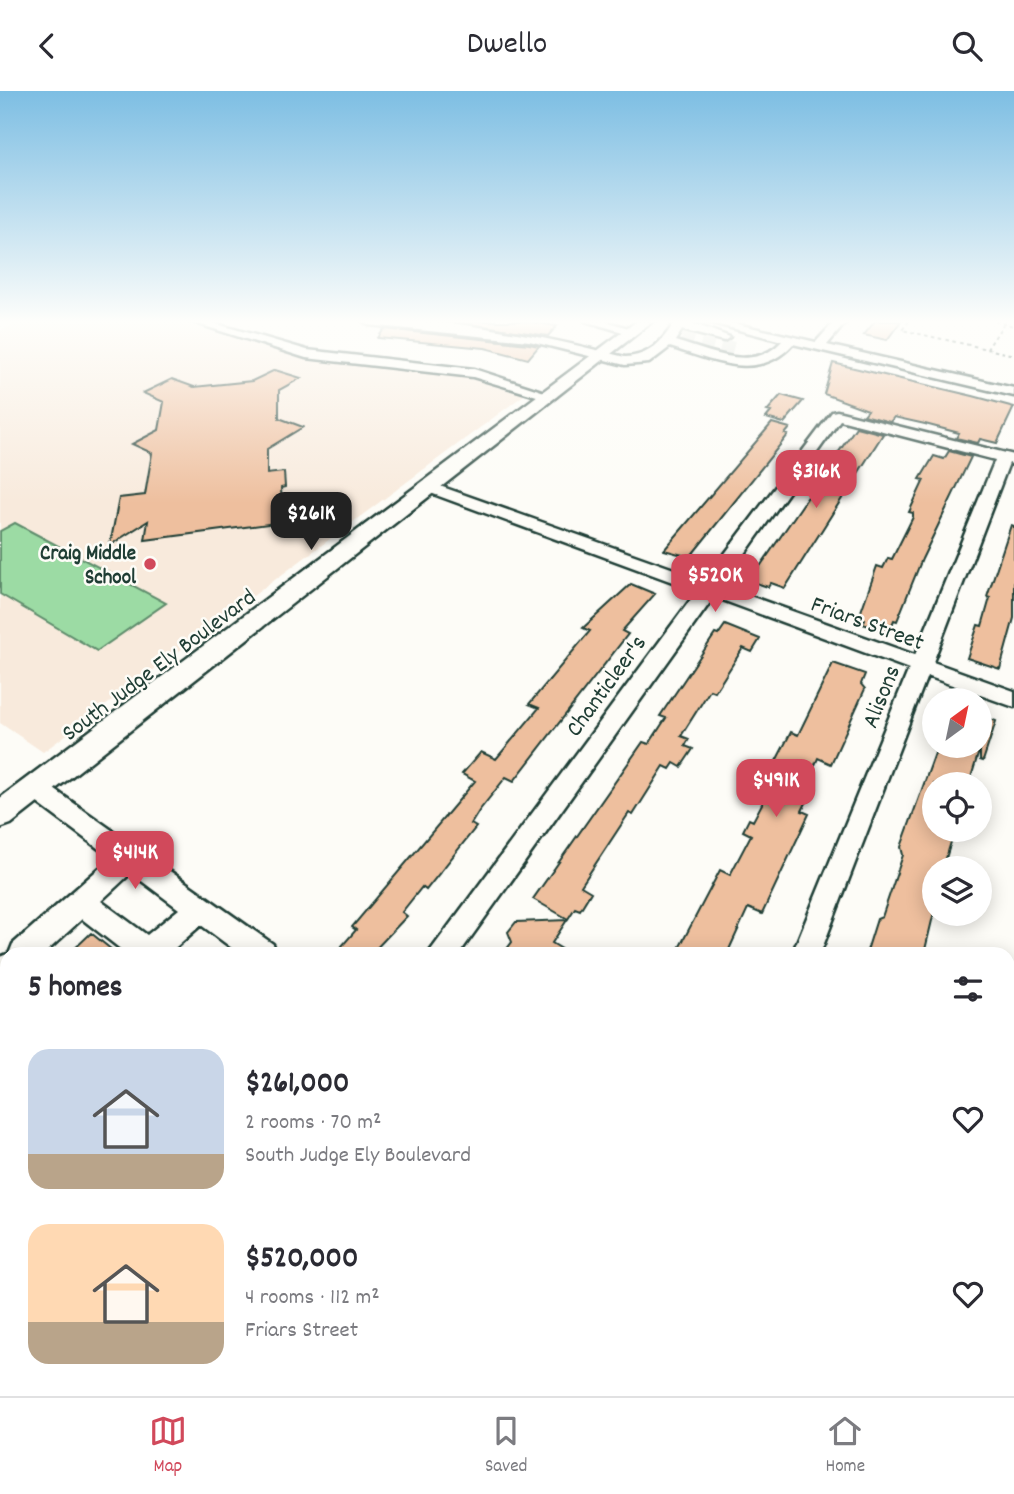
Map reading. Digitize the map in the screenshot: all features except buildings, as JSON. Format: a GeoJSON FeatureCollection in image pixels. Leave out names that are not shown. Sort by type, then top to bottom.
{"type":"FeatureCollection","features":[{"type":"Feature","properties":{"kind":"main road","name":"South Judge Ely Boulevard"},"geometry":{"type":"LineString","coordinates":[[0,814],[568,382]]}},
{"type":"Feature","properties":{"kind":"street"},"geometry":{"type":"LineString","coordinates":[[503,382],[550,396]]}},
{"type":"Feature","properties":{"kind":"street"},"geometry":{"type":"LineString","coordinates":[[971,382],[1014,392]]}},
{"type":"Feature","properties":{"kind":"street","name":"Chanticleer's"},"geometry":{"type":"LineString","coordinates":[[447,947],[837,415],[1009,458]]}},
{"type":"Feature","properties":{"kind":"street","name":"Alisons"},"geometry":{"type":"LineString","coordinates":[[809,947],[920,666],[1009,458]]}},
{"type":"Feature","properties":{"kind":"street","name":"Friars Street"},"geometry":{"type":"LineString","coordinates":[[431,488],[1014,699]]}},
{"type":"Feature","properties":{"kind":"street"},"geometry":{"type":"LineString","coordinates":[[36,789],[252,947]]}},
{"type":"Feature","properties":{"kind":"street"},"geometry":{"type":"LineString","coordinates":[[31,947],[130,858]]}},
{"type":"Feature","properties":{"kind":"street"},"geometry":{"type":"LineString","coordinates":[[81,901],[143,947]]}},
{"type":"Feature","properties":{"kind":"street"},"geometry":{"type":"LineString","coordinates":[[152,947],[165,941],[199,908]]}},
{"type":"Feature","properties":{"kind":"shaded area","name":"Craig Middle School"},"geometry":{"type":"Polygon","coordinates":[[[0,382],[481,382],[524,395],[43,752],[0,723],[0,382]]]}},
{"type":"Feature","properties":{"kind":"green space"},"geometry":{"type":"Polygon","coordinates":[[[15,523],[166,603],[97,651],[0,594],[0,531],[15,523]]]}},
{"type":"Feature","properties":{"kind":"place","name":"Craig Middle School"},"geometry":{"type":"Point","coordinates":[150,564]}}]}
